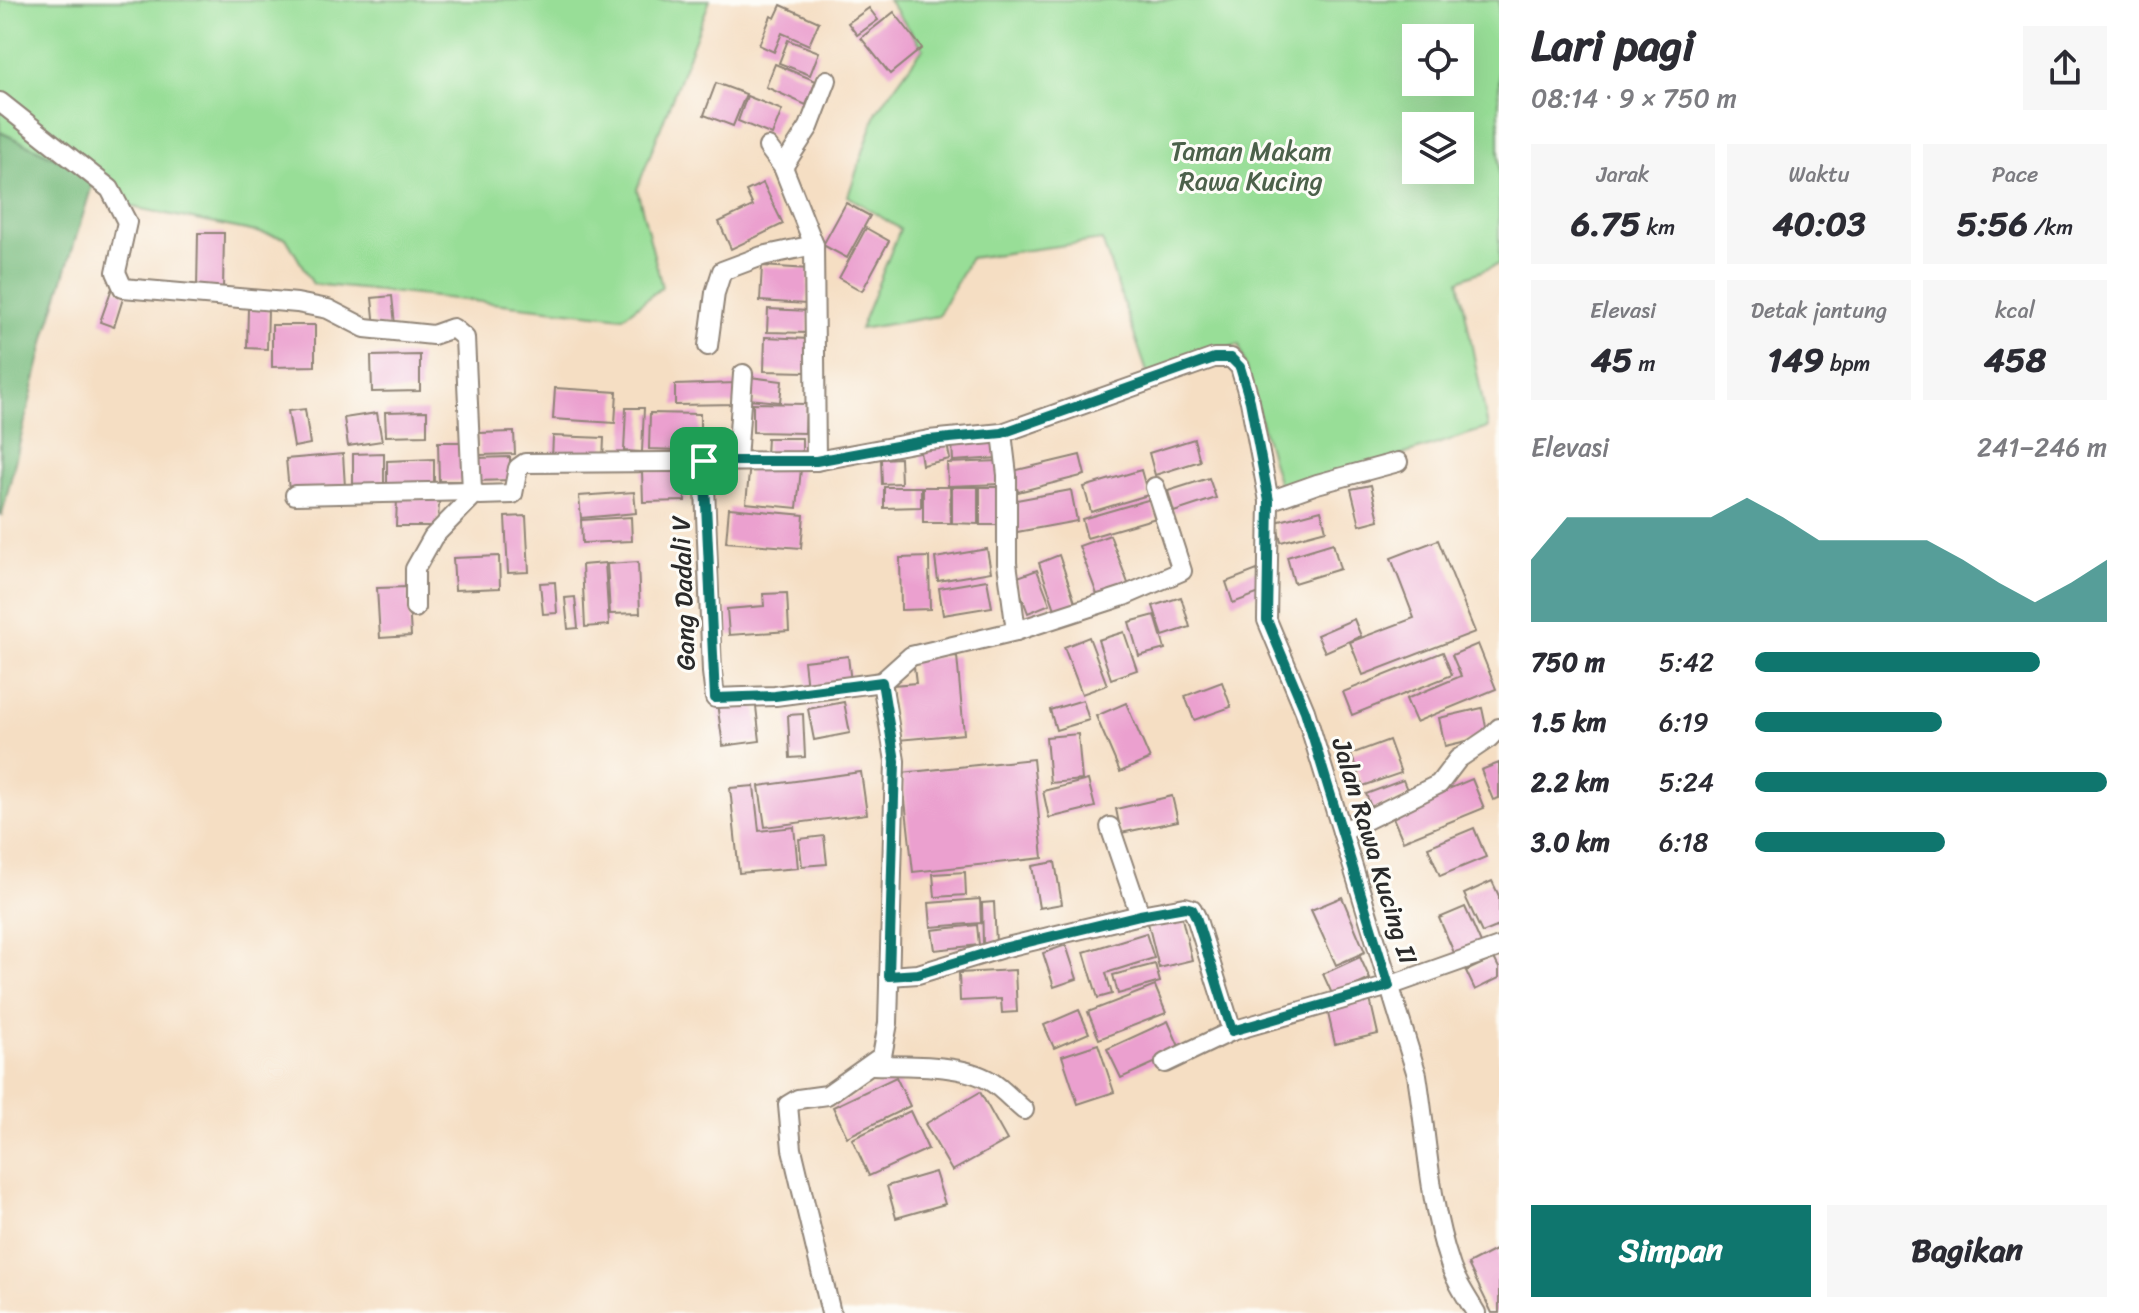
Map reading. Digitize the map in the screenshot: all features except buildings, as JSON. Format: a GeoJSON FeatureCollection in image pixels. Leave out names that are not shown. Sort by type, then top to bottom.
{"type":"FeatureCollection","features":[{"type":"Feature","properties":{"kind":"street"},"geometry":{"type":"LineString","coordinates":[[783,167],[809,127],[827,80]]}},
{"type":"Feature","properties":{"kind":"street"},"geometry":{"type":"LineString","coordinates":[[0,102],[110,189],[127,222],[116,272],[123,288],[297,303],[328,309],[365,328],[433,335],[453,328],[465,338],[474,492],[433,537],[415,569],[415,608]]}},
{"type":"Feature","properties":{"kind":"street"},"geometry":{"type":"LineString","coordinates":[[768,147],[783,167],[814,245],[816,461]]}},
{"type":"Feature","properties":{"kind":"street"},"geometry":{"type":"LineString","coordinates":[[708,346],[715,293],[722,271],[762,256],[814,245]]}},
{"type":"Feature","properties":{"kind":"street","name":"Jalan Rawa Kucing II"},"geometry":{"type":"LineString","coordinates":[[1002,433],[1214,358],[1231,358],[1240,367],[1250,401],[1269,501],[1267,620],[1305,711],[1417,1075],[1426,1128],[1431,1190],[1450,1266],[1476,1313]]}},
{"type":"Feature","properties":{"kind":"street"},"geometry":{"type":"LineString","coordinates":[[737,460],[743,374]]}},
{"type":"Feature","properties":{"kind":"street"},"geometry":{"type":"LineString","coordinates":[[295,495],[513,494],[518,468],[525,463],[816,461],[929,440],[1002,433],[1007,475],[1007,563],[1016,631]]}},
{"type":"Feature","properties":{"kind":"street","name":"Gang Dadali V"},"geometry":{"type":"LineString","coordinates":[[704,461],[715,698],[775,696],[882,682]]}},
{"type":"Feature","properties":{"kind":"street"},"geometry":{"type":"LineString","coordinates":[[1269,501],[1398,462]]}},
{"type":"Feature","properties":{"kind":"street"},"geometry":{"type":"LineString","coordinates":[[831,1313],[792,1149],[788,1105],[798,1099],[827,1095],[882,1056],[889,976],[895,761],[882,682],[911,656],[1016,631],[1124,596],[1182,571],[1155,487]]}},
{"type":"Feature","properties":{"kind":"street"},"geometry":{"type":"LineString","coordinates":[[1342,832],[1439,784],[1458,759],[1499,728]]}},
{"type":"Feature","properties":{"kind":"street"},"geometry":{"type":"LineString","coordinates":[[1110,827],[1140,915]]}},
{"type":"Feature","properties":{"kind":"street"},"geometry":{"type":"LineString","coordinates":[[889,976],[918,974],[1003,948],[1140,915],[1177,907],[1192,909],[1232,1031]]}},
{"type":"Feature","properties":{"kind":"street"},"geometry":{"type":"LineString","coordinates":[[1165,1063],[1232,1031],[1389,986],[1499,947]]}},
{"type":"Feature","properties":{"kind":"street"},"geometry":{"type":"LineString","coordinates":[[872,1065],[937,1067],[990,1080],[1024,1110]]}},
{"type":"Feature","properties":{"kind":"green space"},"geometry":{"type":"Polygon","coordinates":[[[0,0],[710,0],[637,189],[662,287],[623,317],[313,284],[286,238],[117,204],[95,176],[0,132],[0,0]]]}},
{"type":"Feature","properties":{"kind":"green space","name":"Taman Makam Rawa Kucing"},"geometry":{"type":"Polygon","coordinates":[[[888,0],[1499,0],[1499,264],[1459,280],[1488,428],[1281,493],[1239,344],[1149,378],[1102,240],[970,258],[938,316],[860,329],[900,229],[848,196],[877,111],[923,48],[888,0]]]}},
{"type":"Feature","properties":{"kind":"green space"},"geometry":{"type":"Polygon","coordinates":[[[0,132],[95,176],[47,331],[2,515],[0,514],[0,132]]]}},
{"type":"Feature","properties":{"kind":"route"},"geometry":{"type":"LineString","coordinates":[[1214,358],[1231,358],[1240,367],[1250,401],[1269,501],[1267,620],[1305,711],[1389,986],[1232,1031],[1196,917],[1192,909],[1185,907],[1003,948],[918,974],[889,976],[895,761],[882,682],[775,696],[715,698],[704,461],[816,461],[929,440],[1002,433],[1214,358]]}}]}
